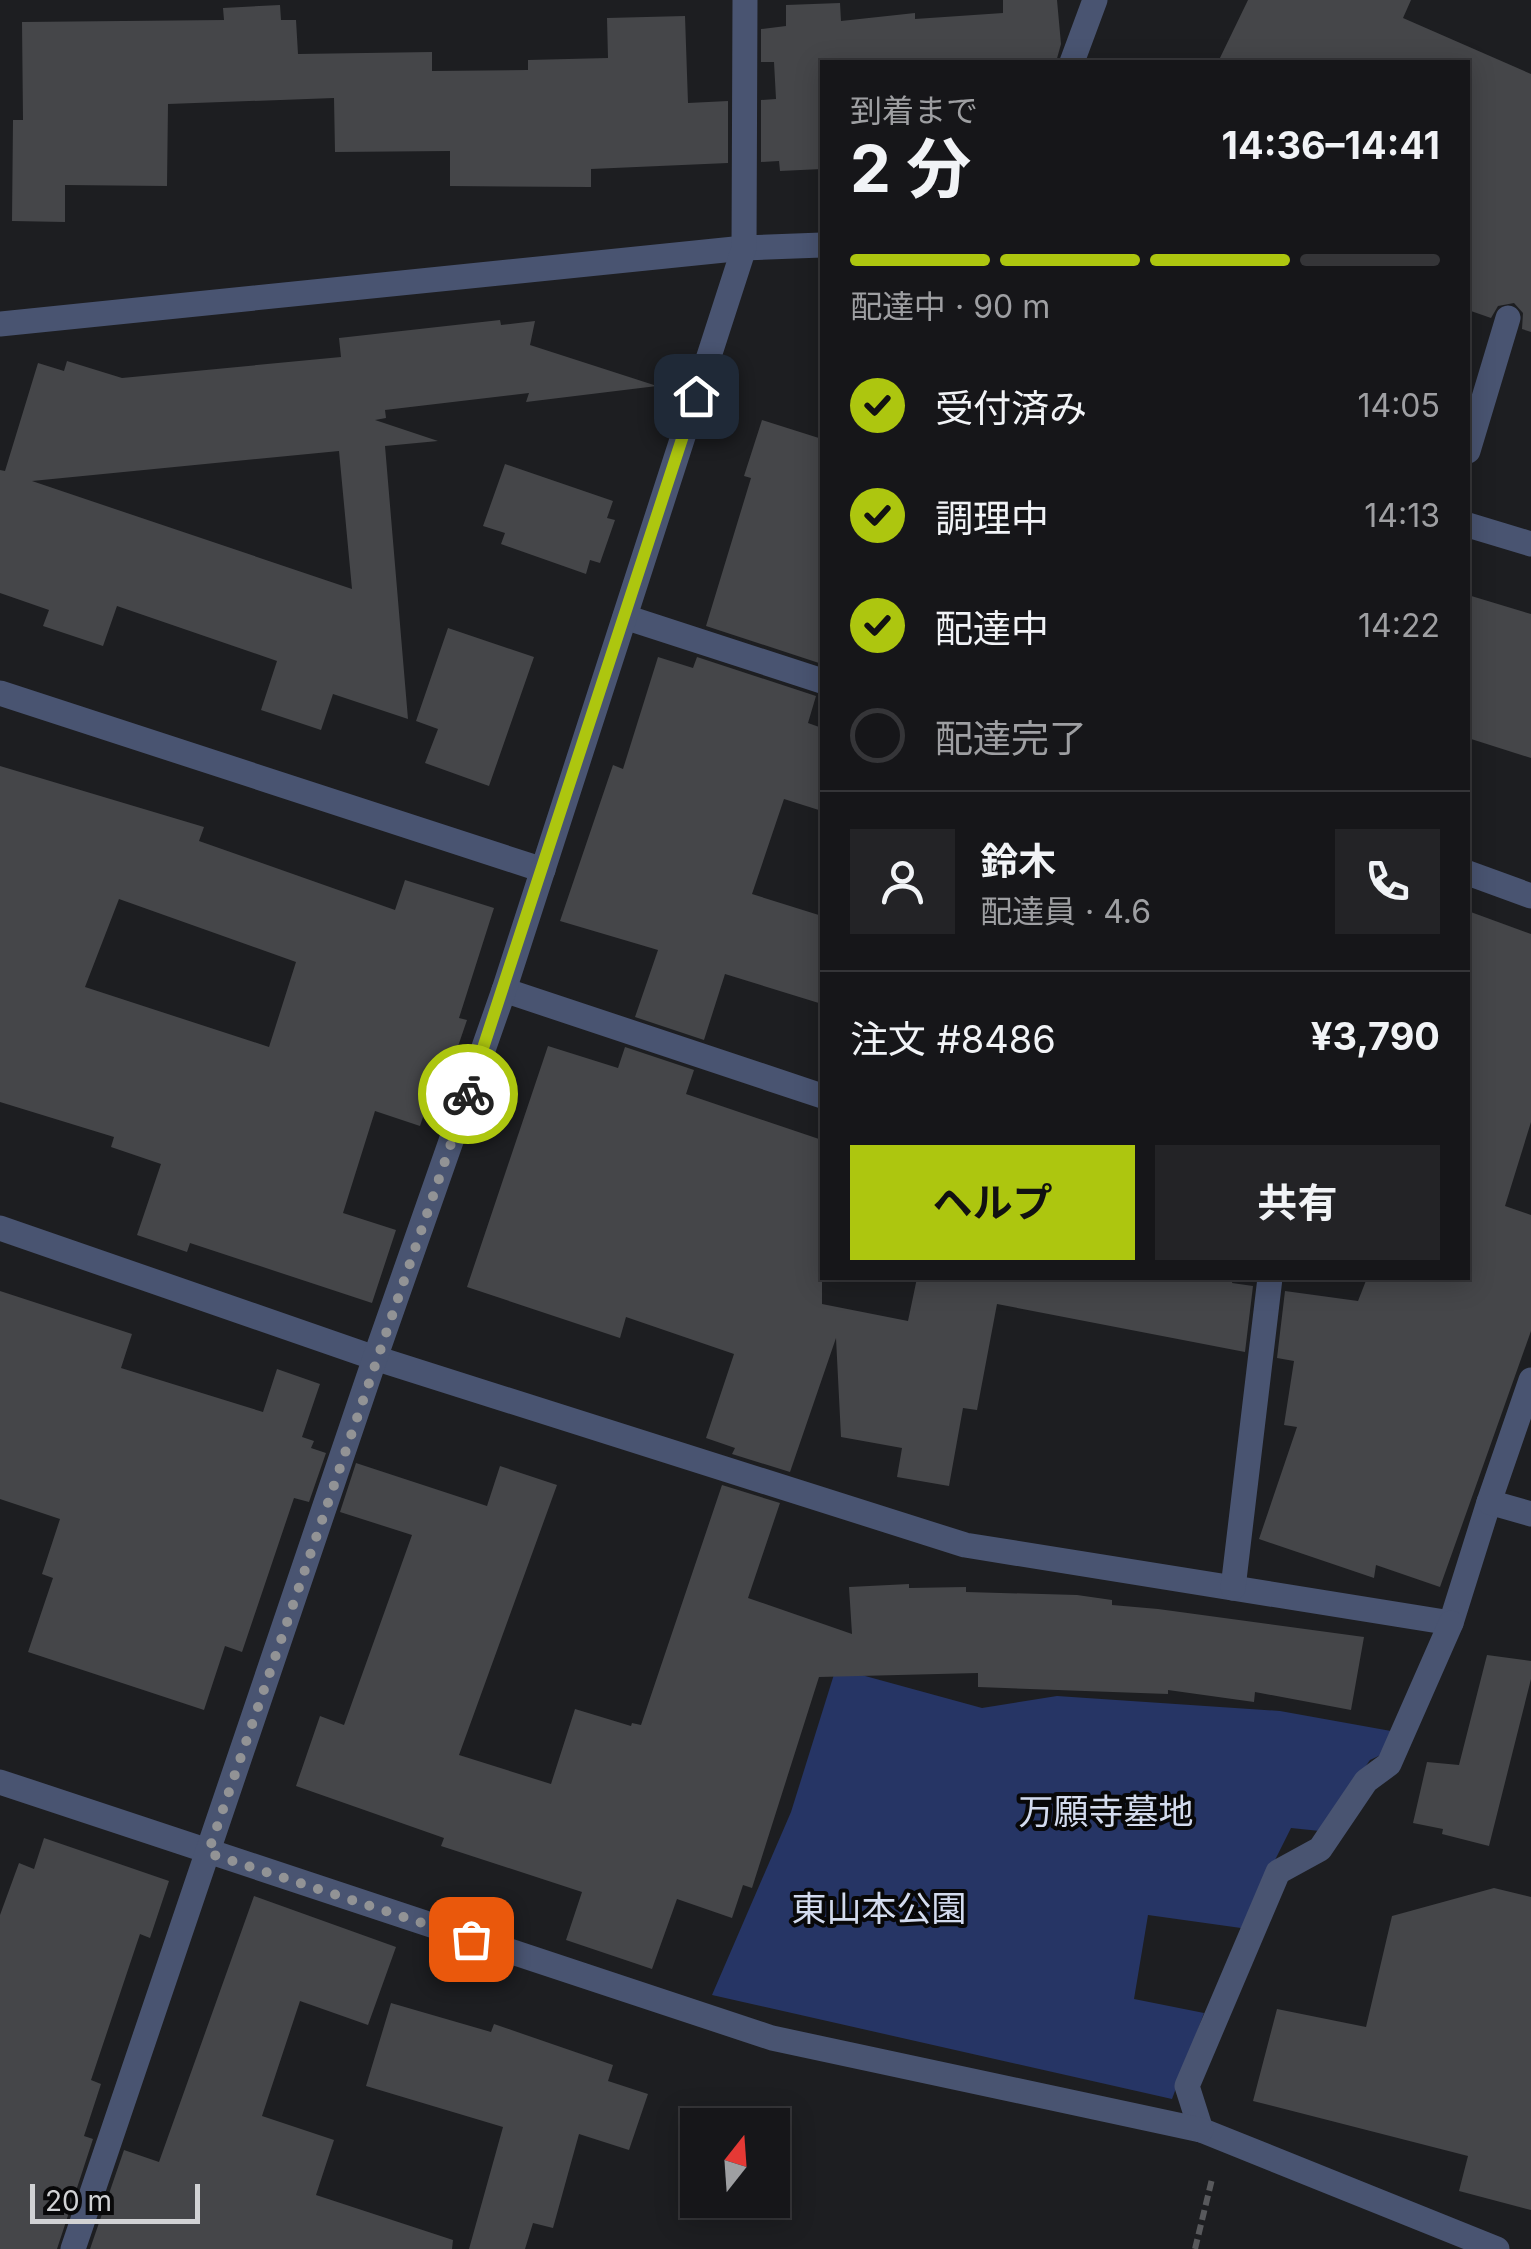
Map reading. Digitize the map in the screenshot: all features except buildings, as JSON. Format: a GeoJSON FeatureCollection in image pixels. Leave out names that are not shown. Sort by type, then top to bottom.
{"type":"FeatureCollection","features":[{"type":"Feature","properties":{"kind":"street"},"geometry":{"type":"LineString","coordinates":[[73,2249],[504,990],[744,248],[745,0]]}},
{"type":"Feature","properties":{"kind":"street"},"geometry":{"type":"LineString","coordinates":[[1073,60],[1095,0]]}},
{"type":"Feature","properties":{"kind":"street"},"geometry":{"type":"LineString","coordinates":[[0,324],[744,248],[820,246]]}},
{"type":"Feature","properties":{"kind":"street"},"geometry":{"type":"LineString","coordinates":[[1470,444],[1508,318]]}},
{"type":"Feature","properties":{"kind":"street"},"geometry":{"type":"LineString","coordinates":[[1470,526],[1531,544]]}},
{"type":"Feature","properties":{"kind":"street"},"geometry":{"type":"LineString","coordinates":[[624,618],[820,679]]}},
{"type":"Feature","properties":{"kind":"street"},"geometry":{"type":"LineString","coordinates":[[0,692],[543,870]]}},
{"type":"Feature","properties":{"kind":"street"},"geometry":{"type":"LineString","coordinates":[[1470,874],[1531,896]]}},
{"type":"Feature","properties":{"kind":"street"},"geometry":{"type":"LineString","coordinates":[[504,990],[820,1095]]}},
{"type":"Feature","properties":{"kind":"street"},"geometry":{"type":"LineString","coordinates":[[0,1228],[375,1358],[965,1545],[1452,1623]]}},
{"type":"Feature","properties":{"kind":"street"},"geometry":{"type":"LineString","coordinates":[[1233,1588],[1270,1280]]}},
{"type":"Feature","properties":{"kind":"street"},"geometry":{"type":"LineString","coordinates":[[1212,2134],[1187,2086],[1278,1872],[1320,1849],[1366,1781],[1389,1764],[1452,1623],[1531,1380]]}},
{"type":"Feature","properties":{"kind":"street"},"geometry":{"type":"LineString","coordinates":[[1489,1502],[1531,1514]]}},
{"type":"Feature","properties":{"kind":"street"},"geometry":{"type":"LineString","coordinates":[[0,1782],[772,2038],[1212,2134],[1497,2249]]}},
{"type":"Feature","properties":{"kind":"path"},"geometry":{"type":"LineString","coordinates":[[1196,2249],[1212,2134]]}},
{"type":"Feature","properties":{"kind":"green space"},"geometry":{"type":"Polygon","coordinates":[[[836,1668],[982,1708],[1057,1696],[1280,1711],[1391,1731],[1383,1754],[1370,1760],[1320,1831],[1291,1828],[1241,1928],[1148,1915],[1134,1999],[1204,2013],[1172,2099],[712,1995],[791,1812],[836,1668]]]}},
{"type":"Feature","properties":{"kind":"way so far"},"geometry":{"type":"LineString","coordinates":[[468,1094],[208,1853],[471,1939]]}},
{"type":"Feature","properties":{"kind":"route"},"geometry":{"type":"LineString","coordinates":[[468,1094],[696,396]]}},
{"type":"Feature","properties":{"kind":"park label","name":"万願寺墓地"},"geometry":{"type":"Point","coordinates":[1106,1811]}},
{"type":"Feature","properties":{"kind":"park label","name":"東山本公園"},"geometry":{"type":"Point","coordinates":[879,1908]}}]}
